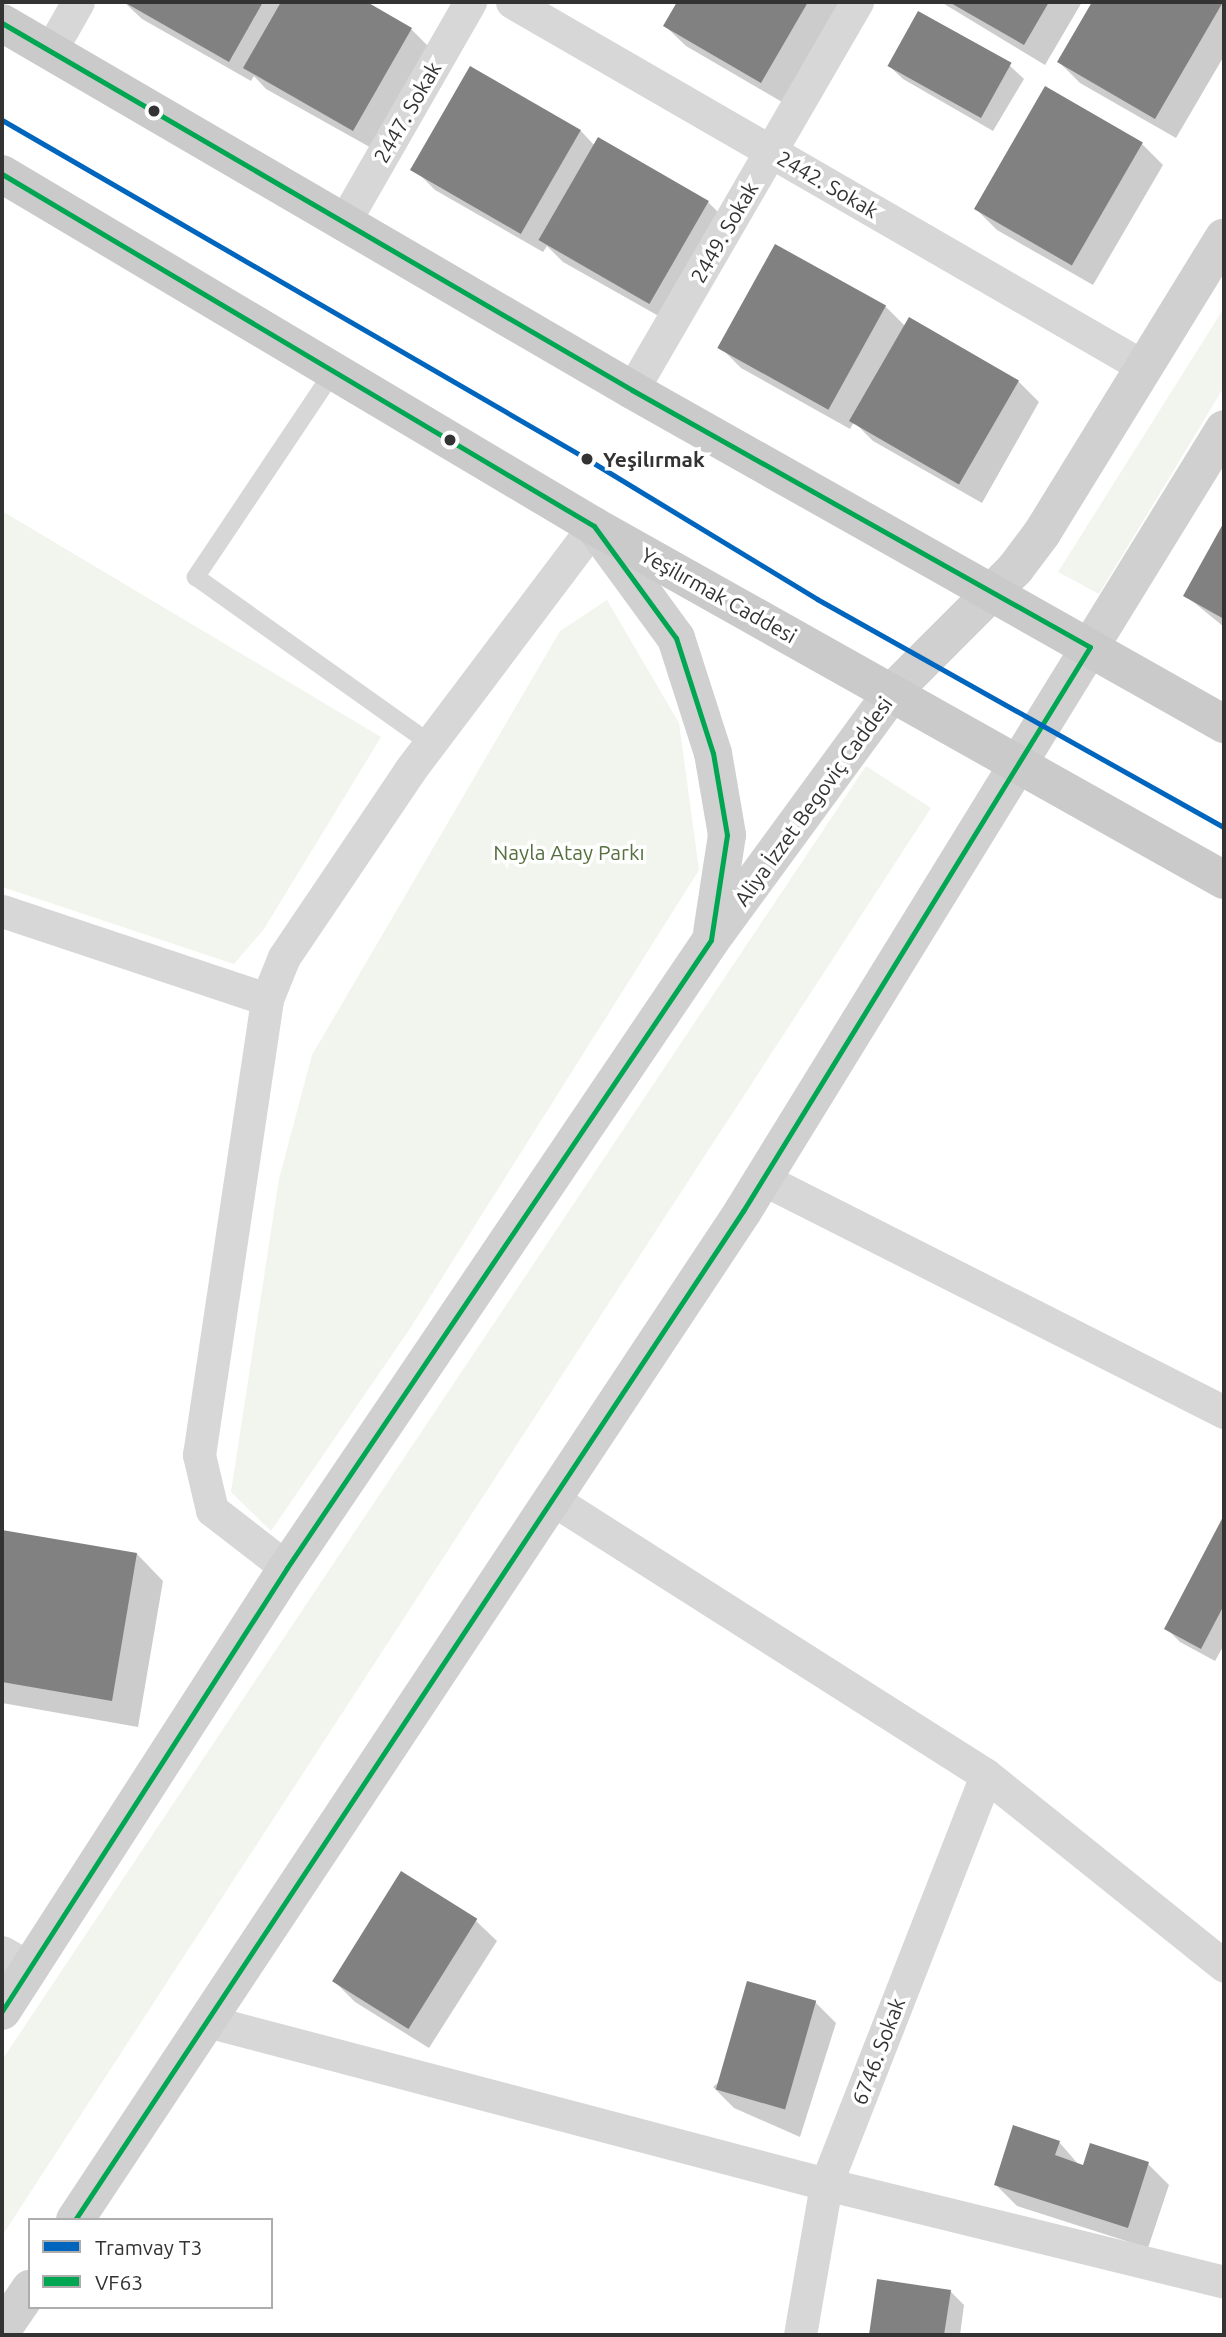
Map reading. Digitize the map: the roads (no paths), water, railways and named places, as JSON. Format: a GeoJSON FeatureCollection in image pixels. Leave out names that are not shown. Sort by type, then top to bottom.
{"type":"FeatureCollection","features":[{"type":"Feature","properties":{"kind":"main road"},"geometry":{"type":"LineString","coordinates":[[2,23],[632,390],[1224,724]]}},
{"type":"Feature","properties":{"kind":"main road","name":"Yeşilırmak Caddesi"},"geometry":{"type":"LineString","coordinates":[[2,174],[594,526],[1017,760],[1224,880]]}},
{"type":"Feature","properties":{"kind":"main road","name":"Aliya İzzet Begoviç Caddesi"},"geometry":{"type":"LineString","coordinates":[[2,2011],[16,1960],[287,1568],[711,940],[893,691],[992,591],[1042,533],[1224,237]]}},
{"type":"Feature","properties":{"kind":"main road"},"geometry":{"type":"LineString","coordinates":[[76,2218],[763,1179],[1017,760],[1224,429]]}},
{"type":"Feature","properties":{"kind":"main road"},"geometry":{"type":"LineString","coordinates":[[594,526],[676,638],[713,754],[727,835],[711,940]]}},
{"type":"Feature","properties":{"kind":"main road"},"geometry":{"type":"LineString","coordinates":[[2,2330],[28,2292]]}},
{"type":"Feature","properties":{"kind":"street"},"geometry":{"type":"LineString","coordinates":[[50,51],[78,2]]}},
{"type":"Feature","properties":{"kind":"street","name":"2447. Sokak"},"geometry":{"type":"LineString","coordinates":[[344,222],[470,2]]}},
{"type":"Feature","properties":{"kind":"street","name":"2442. Sokak"},"geometry":{"type":"LineString","coordinates":[[512,2],[1144,367]]}},
{"type":"Feature","properties":{"kind":"street","name":"2449. Sokak"},"geometry":{"type":"LineString","coordinates":[[632,390],[857,2]]}},
{"type":"Feature","properties":{"kind":"street"},"geometry":{"type":"LineString","coordinates":[[287,1568],[212,1510],[199,1455],[267,999],[284,957],[430,743],[594,526]]}},
{"type":"Feature","properties":{"kind":"street"},"geometry":{"type":"LineString","coordinates":[[2,911],[267,999]]}},
{"type":"Feature","properties":{"kind":"street"},"geometry":{"type":"LineString","coordinates":[[763,1179],[1224,1412]]}},
{"type":"Feature","properties":{"kind":"street"},"geometry":{"type":"LineString","coordinates":[[552,1499],[986,1775],[1224,1966]]}},
{"type":"Feature","properties":{"kind":"street","name":"6746. Sokak"},"geometry":{"type":"LineString","coordinates":[[800,2335],[826,2184],[986,1775]]}},
{"type":"Feature","properties":{"kind":"street"},"geometry":{"type":"LineString","coordinates":[[206,2021],[826,2184],[1224,2282]]}},
{"type":"Feature","properties":{"kind":"lane"},"geometry":{"type":"LineString","coordinates":[[333,372],[196,577],[430,743]]}},
{"type":"Feature","properties":{"kind":"tram line","name":"T3"},"geometry":{"type":"LineString","coordinates":[[2,120],[582,456],[817,599],[1224,827]]}},
{"type":"Feature","properties":{"kind":"place","name":"Yeşilırmak"},"geometry":{"type":"Point","coordinates":[587,459]}},
{"type":"Feature","properties":{"kind":"park label","name":"Nayla Atay Parkı"},"geometry":{"type":"Point","coordinates":[569,852]}}]}
